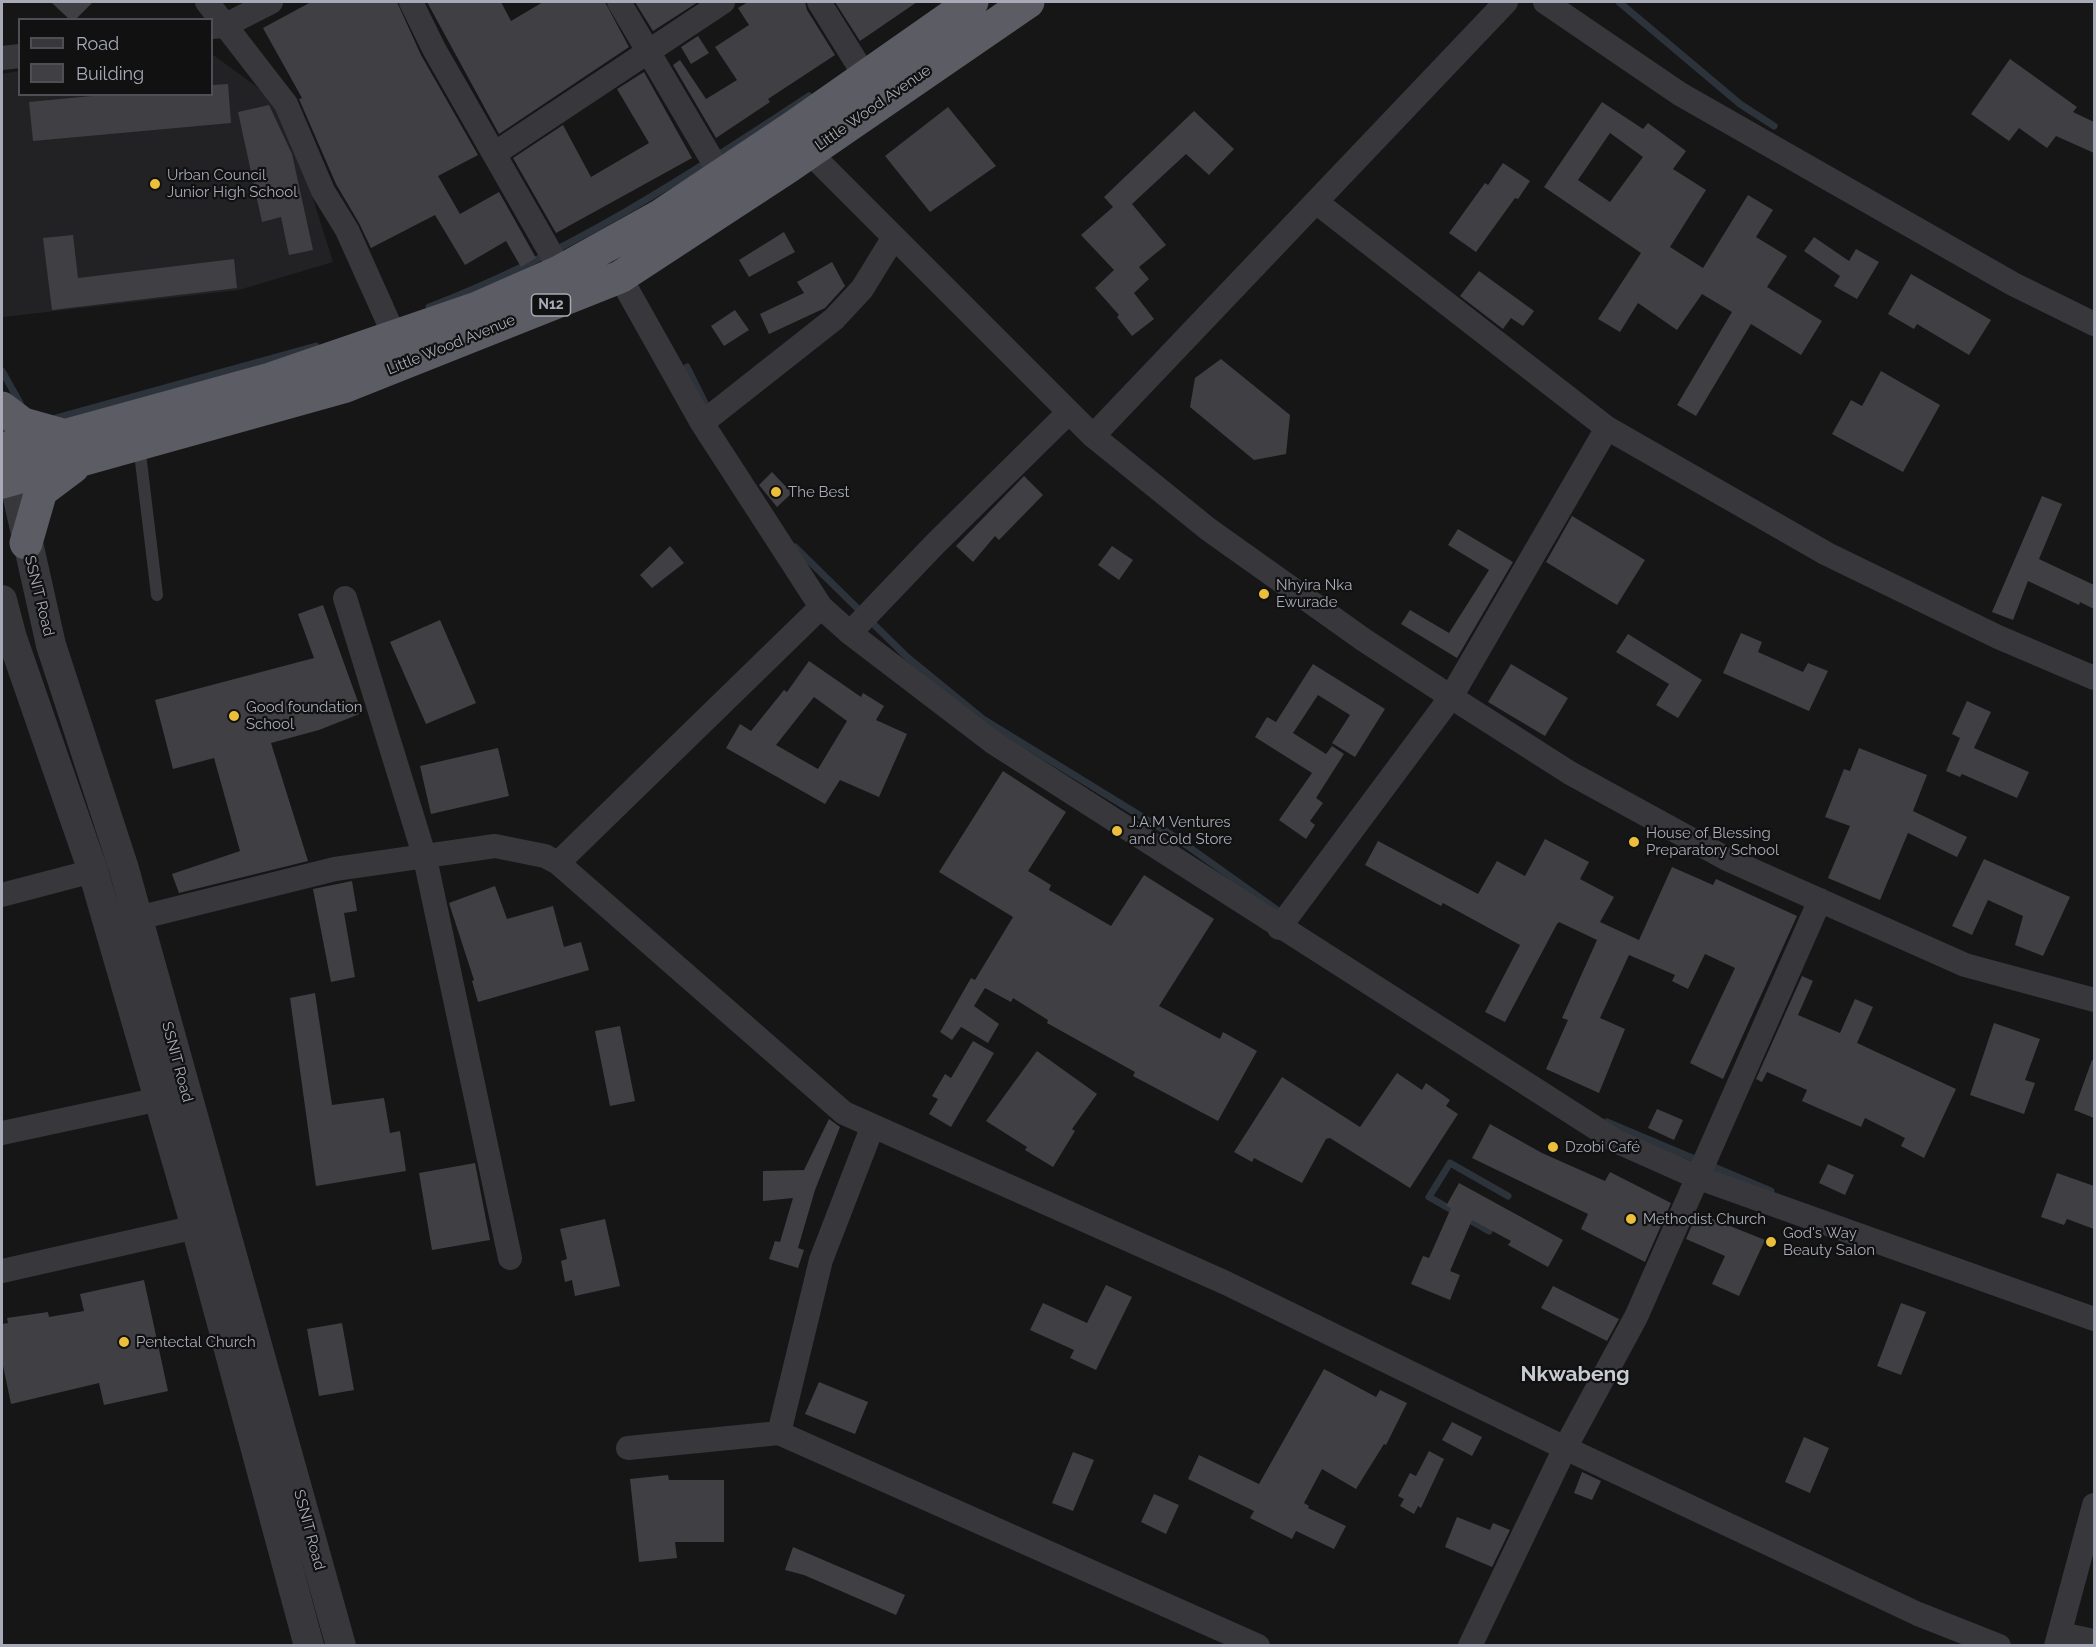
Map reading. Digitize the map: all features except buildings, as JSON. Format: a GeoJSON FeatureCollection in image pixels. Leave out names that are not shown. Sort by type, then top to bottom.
{"type":"FeatureCollection","features":[{"type":"Feature","properties":{"kind":"highway","name":"Little Wood Avenue"},"geometry":{"type":"LineString","coordinates":[[74,448],[477,308],[561,270],[660,216],[972,2]]}},
{"type":"Feature","properties":{"kind":"highway","name":"Little Wood Avenue"},"geometry":{"type":"LineString","coordinates":[[5,457],[74,448],[139,444],[346,386],[620,278],[1028,2]]}},
{"type":"Feature","properties":{"kind":"highway"},"geometry":{"type":"LineString","coordinates":[[2,408],[22,424],[74,448],[41,491],[27,543]]}},
{"type":"Feature","properties":{"kind":"street"},"geometry":{"type":"LineString","coordinates":[[207,2],[218,26],[285,104],[323,191],[347,230],[395,337]]}},
{"type":"Feature","properties":{"kind":"street"},"geometry":{"type":"LineString","coordinates":[[218,26],[271,2]]}},
{"type":"Feature","properties":{"kind":"street"},"geometry":{"type":"LineString","coordinates":[[411,2],[434,49],[561,270]]}},
{"type":"Feature","properties":{"kind":"street"},"geometry":{"type":"LineString","coordinates":[[619,2],[721,175]]}},
{"type":"Feature","properties":{"kind":"street"},"geometry":{"type":"LineString","coordinates":[[494,154],[723,2]]}},
{"type":"Feature","properties":{"kind":"street"},"geometry":{"type":"LineString","coordinates":[[819,2],[866,76]]}},
{"type":"Feature","properties":{"kind":"street"},"geometry":{"type":"LineString","coordinates":[[1093,436],[1506,2]]}},
{"type":"Feature","properties":{"kind":"street"},"geometry":{"type":"LineString","coordinates":[[1545,2],[1680,94],[2013,284],[2094,324]]}},
{"type":"Feature","properties":{"kind":"street"},"geometry":{"type":"LineString","coordinates":[[2,58],[18,56]]}},
{"type":"Feature","properties":{"kind":"street"},"geometry":{"type":"LineString","coordinates":[[809,152],[1093,436],[1209,529],[1364,640],[1601,790],[1727,859],[1965,965],[2094,1000]]}},
{"type":"Feature","properties":{"kind":"street"},"geometry":{"type":"LineString","coordinates":[[1316,202],[1607,428],[1827,554],[1998,637],[2094,678]]}},
{"type":"Feature","properties":{"kind":"street"},"geometry":{"type":"LineString","coordinates":[[702,423],[834,319],[862,290],[894,237]]}},
{"type":"Feature","properties":{"kind":"street"},"geometry":{"type":"LineString","coordinates":[[620,278],[702,423],[821,607],[850,633],[994,743],[1616,1141],[1700,1178],[2094,1319]]}},
{"type":"Feature","properties":{"kind":"street"},"geometry":{"type":"LineString","coordinates":[[850,633],[935,544],[1068,413]]}},
{"type":"Feature","properties":{"kind":"street"},"geometry":{"type":"LineString","coordinates":[[1280,928],[1451,697],[1607,428]]}},
{"type":"Feature","properties":{"kind":"street","name":"SSNIT Road"},"geometry":{"type":"LineString","coordinates":[[5,457],[51,645],[138,918],[341,1646]]}},
{"type":"Feature","properties":{"kind":"street"},"geometry":{"type":"LineString","coordinates":[[345,598],[425,858],[510,1258]]}},
{"type":"Feature","properties":{"kind":"street","name":"SSNIT Road"},"geometry":{"type":"LineString","coordinates":[[2,600],[12,638],[93,872],[160,1099],[309,1646]]}},
{"type":"Feature","properties":{"kind":"street"},"geometry":{"type":"LineString","coordinates":[[558,863],[821,607]]}},
{"type":"Feature","properties":{"kind":"street"},"geometry":{"type":"LineString","coordinates":[[138,918],[335,869],[425,858],[495,846],[545,856],[558,863],[844,1113],[872,1128],[1226,1283],[1565,1448],[1918,1614],[1999,1646]]}},
{"type":"Feature","properties":{"kind":"street"},"geometry":{"type":"LineString","coordinates":[[2,895],[93,872]]}},
{"type":"Feature","properties":{"kind":"street"},"geometry":{"type":"LineString","coordinates":[[1470,1646],[1565,1448],[1636,1317],[1700,1178],[1820,900]]}},
{"type":"Feature","properties":{"kind":"street"},"geometry":{"type":"LineString","coordinates":[[2,1133],[160,1099]]}},
{"type":"Feature","properties":{"kind":"street"},"geometry":{"type":"LineString","coordinates":[[779,1433],[821,1260],[872,1128]]}},
{"type":"Feature","properties":{"kind":"street"},"geometry":{"type":"LineString","coordinates":[[2,1271],[196,1227]]}},
{"type":"Feature","properties":{"kind":"street"},"geometry":{"type":"LineString","coordinates":[[628,1448],[779,1433],[1258,1646]]}},
{"type":"Feature","properties":{"kind":"street"},"geometry":{"type":"LineString","coordinates":[[2094,1505],[2058,1640],[2094,1641]]}},
{"type":"Feature","properties":{"kind":"lane"},"geometry":{"type":"LineString","coordinates":[[139,444],[157,595]]}},
{"type":"Feature","properties":{"kind":"shaded area","name":"Urban Council Junior High School"},"geometry":{"type":"Polygon","coordinates":[[[213,55],[284,107],[333,262],[239,290],[3,317],[2,74],[18,71],[18,96],[213,96],[213,55]]]}},
{"type":"Feature","properties":{"kind":"waterway"},"geometry":{"type":"LineString","coordinates":[[1619,2],[1740,104],[1774,126]]}},
{"type":"Feature","properties":{"kind":"waterway"},"geometry":{"type":"LineString","coordinates":[[429,307],[529,263],[625,212],[809,96]]}},
{"type":"Feature","properties":{"kind":"waterway"},"geometry":{"type":"LineString","coordinates":[[52,419],[316,346]]}},
{"type":"Feature","properties":{"kind":"waterway"},"geometry":{"type":"LineString","coordinates":[[687,367],[709,411]]}},
{"type":"Feature","properties":{"kind":"waterway"},"geometry":{"type":"LineString","coordinates":[[2,371],[20,403]]}},
{"type":"Feature","properties":{"kind":"waterway"},"geometry":{"type":"LineString","coordinates":[[795,547],[907,657],[983,719],[1175,837],[1283,914]]}},
{"type":"Feature","properties":{"kind":"waterway"},"geometry":{"type":"LineString","coordinates":[[1607,1122],[1771,1191]]}},
{"type":"Feature","properties":{"kind":"waterway"},"geometry":{"type":"LineString","coordinates":[[1489,1231],[1429,1197],[1450,1163],[1508,1196]]}},
{"type":"Feature","properties":{"kind":"place","name":"Urban Council Junior High School"},"geometry":{"type":"Point","coordinates":[155,184]}},
{"type":"Feature","properties":{"kind":"place","name":"The Best"},"geometry":{"type":"Point","coordinates":[776,492]}},
{"type":"Feature","properties":{"kind":"place","name":"Nhyira Nka Ewurade"},"geometry":{"type":"Point","coordinates":[1264,594]}},
{"type":"Feature","properties":{"kind":"place","name":"Good foundation School"},"geometry":{"type":"Point","coordinates":[234,716]}},
{"type":"Feature","properties":{"kind":"place","name":"J.A.M Ventures and Cold Store"},"geometry":{"type":"Point","coordinates":[1117,831]}},
{"type":"Feature","properties":{"kind":"place","name":"House of Blessing Preparatory School"},"geometry":{"type":"Point","coordinates":[1634,842]}},
{"type":"Feature","properties":{"kind":"place","name":"Dzobi Café"},"geometry":{"type":"Point","coordinates":[1553,1147]}},
{"type":"Feature","properties":{"kind":"place","name":"Methodist Church"},"geometry":{"type":"Point","coordinates":[1631,1219]}},
{"type":"Feature","properties":{"kind":"place","name":"God's Way Beauty Salon"},"geometry":{"type":"Point","coordinates":[1771,1242]}},
{"type":"Feature","properties":{"kind":"place","name":"Pentectal Church"},"geometry":{"type":"Point","coordinates":[124,1342]}},
{"type":"Feature","properties":{"kind":"district","name":"Nkwabeng"},"geometry":{"type":"Point","coordinates":[1575,1375]}}]}
